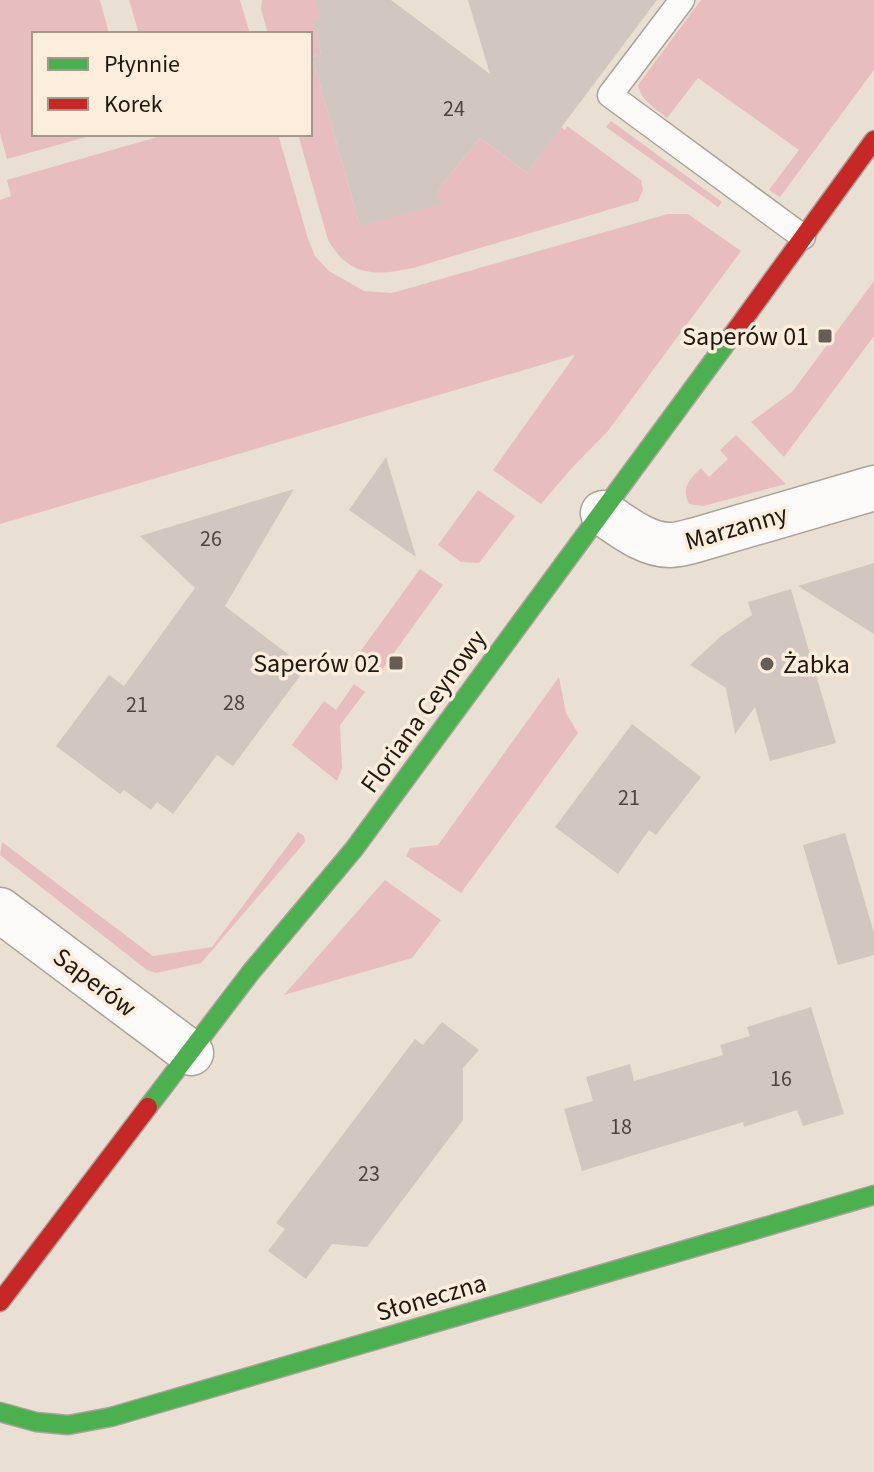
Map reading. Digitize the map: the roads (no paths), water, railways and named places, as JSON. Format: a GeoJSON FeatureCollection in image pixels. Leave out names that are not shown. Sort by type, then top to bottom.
{"type":"FeatureCollection","features":[{"type":"Feature","properties":{"kind":"street","name":"Floriana Ceynowy"},"geometry":{"type":"LineString","coordinates":[[0,1302],[251,972],[354,849],[874,140]]}},
{"type":"Feature","properties":{"kind":"street","name":"Marzanny"},"geometry":{"type":"LineString","coordinates":[[603,513],[656,543],[671,545],[874,488]]}},
{"type":"Feature","properties":{"kind":"street","name":"Saperów"},"geometry":{"type":"LineString","coordinates":[[0,910],[191,1053]]}},
{"type":"Feature","properties":{"kind":"street","name":"Słoneczna"},"geometry":{"type":"LineString","coordinates":[[0,1412],[36,1422],[68,1425],[111,1417],[874,1195]]}},
{"type":"Feature","properties":{"kind":"lane"},"geometry":{"type":"LineString","coordinates":[[682,0],[610,95],[803,237]]}},
{"type":"Feature","properties":{"kind":"place","name":"Saperów 01"},"geometry":{"type":"Point","coordinates":[825,336]}},
{"type":"Feature","properties":{"kind":"place","name":"Saperów 02"},"geometry":{"type":"Point","coordinates":[396,663]}},
{"type":"Feature","properties":{"kind":"place","name":"Żabka"},"geometry":{"type":"Point","coordinates":[767,664]}}]}
